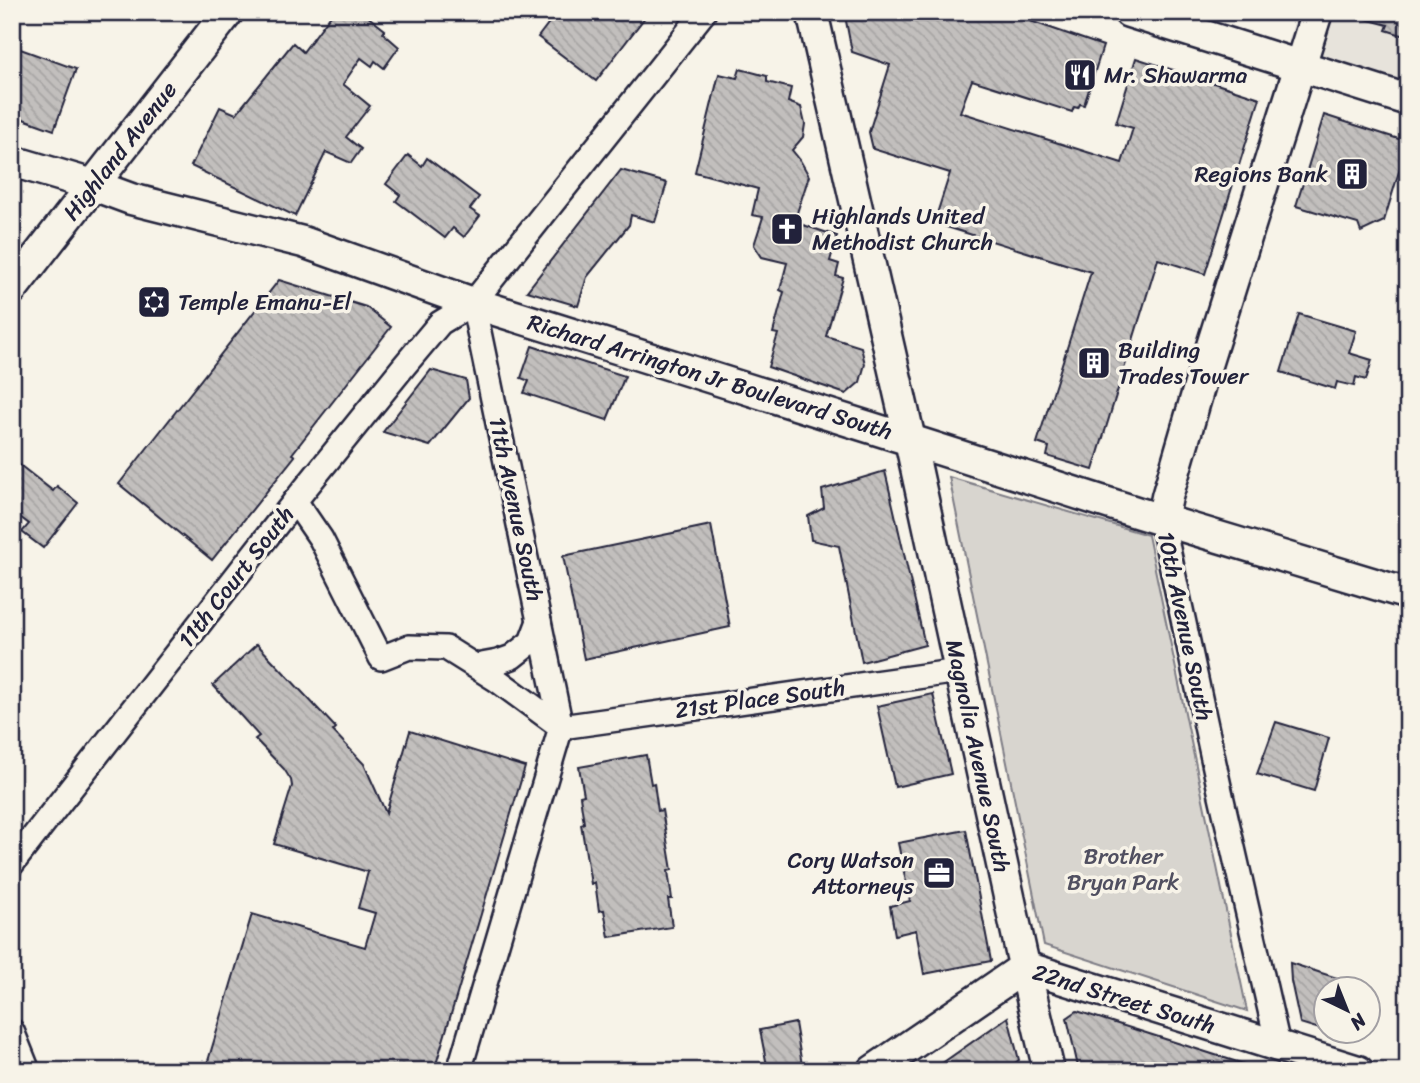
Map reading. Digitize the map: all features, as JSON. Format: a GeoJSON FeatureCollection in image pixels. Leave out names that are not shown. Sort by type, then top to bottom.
{"type":"FeatureCollection","features":[{"type":"Feature","properties":{"kind":"street","name":"Highland Avenue"},"geometry":{"type":"LineString","coordinates":[[12,289],[228,12]]}},
{"type":"Feature","properties":{"kind":"street"},"geometry":{"type":"LineString","coordinates":[[473,303],[704,12]]}},
{"type":"Feature","properties":{"kind":"street","name":"Magnolia Avenue South"},"geometry":{"type":"LineString","coordinates":[[812,12],[910,440],[1049,1071]]}},
{"type":"Feature","properties":{"kind":"street"},"geometry":{"type":"LineString","coordinates":[[1129,12],[1408,100]]}},
{"type":"Feature","properties":{"kind":"street","name":"10th Avenue South"},"geometry":{"type":"LineString","coordinates":[[1278,1045],[1162,521],[1199,384],[1317,12]]}},
{"type":"Feature","properties":{"kind":"street","name":"Richard Arrington Jr Boulevard South"},"geometry":{"type":"LineString","coordinates":[[12,161],[131,199],[303,242],[473,303],[1162,521],[1408,594]]}},
{"type":"Feature","properties":{"kind":"street","name":"11th Court South"},"geometry":{"type":"LineString","coordinates":[[12,864],[295,501],[404,366],[440,323],[473,303]]}},
{"type":"Feature","properties":{"kind":"street","name":"11th Avenue South"},"geometry":{"type":"LineString","coordinates":[[459,1071],[561,727],[473,303]]}},
{"type":"Feature","properties":{"kind":"street"},"geometry":{"type":"LineString","coordinates":[[295,501],[321,539],[381,658],[409,647],[446,648],[497,680],[561,727]]}},
{"type":"Feature","properties":{"kind":"street"},"geometry":{"type":"LineString","coordinates":[[476,666],[512,657],[531,642],[539,621]]}},
{"type":"Feature","properties":{"kind":"street","name":"21st Place South"},"geometry":{"type":"LineString","coordinates":[[561,727],[959,671]]}},
{"type":"Feature","properties":{"kind":"street","name":"22nd Street South"},"geometry":{"type":"LineString","coordinates":[[873,1071],[1025,967],[1358,1071]]}},
{"type":"Feature","properties":{"kind":"street"},"geometry":{"type":"LineString","coordinates":[[12,1031],[28,1071]]}},
{"type":"Feature","properties":{"kind":"shaded area"},"geometry":{"type":"Polygon","coordinates":[[[1297,12],[1408,12],[1408,88],[1296,52],[1289,39],[1297,12]]]}},
{"type":"Feature","properties":{"kind":"green space","name":"Brother Bryan Park"},"geometry":{"type":"Polygon","coordinates":[[[949,477],[1148,535],[1247,1011],[1044,945],[949,477]]]}},
{"type":"Feature","properties":{"kind":"building"},"geometry":{"type":"Polygon","coordinates":[[[333,12],[362,12],[385,30],[383,33],[399,47],[384,68],[375,61],[372,66],[361,58],[343,84],[370,106],[346,137],[361,149],[351,163],[326,152],[295,216],[191,166],[220,107],[236,114],[293,43],[303,52],[333,12]]]}},
{"type":"Feature","properties":{"kind":"building"},"geometry":{"type":"Polygon","coordinates":[[[557,12],[649,12],[596,81],[538,37],[557,12]]]}},
{"type":"Feature","properties":{"kind":"building"},"geometry":{"type":"Polygon","coordinates":[[[849,12],[1004,12],[1103,46],[1084,105],[1074,107],[1072,112],[972,80],[960,112],[1122,163],[1133,128],[1116,123],[1136,58],[1260,98],[1205,274],[1158,259],[1093,470],[1047,456],[1049,447],[1037,443],[1091,272],[934,223],[950,173],[873,149],[869,132],[890,65],[852,52],[846,21],[849,12]]]}},
{"type":"Feature","properties":{"kind":"building"},"geometry":{"type":"Polygon","coordinates":[[[1359,12],[1408,12],[1408,37],[1386,30],[1388,25],[1358,17],[1359,12]]]}},
{"type":"Feature","properties":{"kind":"building"},"geometry":{"type":"Polygon","coordinates":[[[12,46],[76,69],[54,130],[12,115],[12,46]]]}},
{"type":"Feature","properties":{"kind":"building","name":"Highlands United Methodist Church"},"geometry":{"type":"Polygon","coordinates":[[[740,69],[767,76],[767,82],[791,88],[788,102],[801,107],[805,124],[803,137],[792,150],[809,176],[794,222],[837,236],[830,261],[839,264],[836,276],[843,278],[826,336],[861,347],[865,364],[860,382],[846,394],[768,367],[778,334],[773,333],[784,292],[780,290],[787,263],[762,257],[754,245],[763,217],[752,215],[758,189],[695,172],[719,74],[737,78],[740,69]]]}},
{"type":"Feature","properties":{"kind":"building","name":"Regions Bank"},"geometry":{"type":"Polygon","coordinates":[[[1324,115],[1408,142],[1384,221],[1361,232],[1358,224],[1296,206],[1324,115]]]}},
{"type":"Feature","properties":{"kind":"building"},"geometry":{"type":"Polygon","coordinates":[[[408,155],[422,166],[427,158],[479,197],[470,209],[480,216],[464,237],[453,228],[445,238],[396,201],[400,195],[386,184],[408,155]]]}},
{"type":"Feature","properties":{"kind":"building"},"geometry":{"type":"Polygon","coordinates":[[[621,170],[667,183],[655,222],[631,215],[629,225],[587,277],[578,306],[527,291],[621,170]]]}},
{"type":"Feature","properties":{"kind":"building"},"geometry":{"type":"Polygon","coordinates":[[[279,280],[366,307],[391,327],[292,454],[295,456],[212,560],[119,484],[279,280]]]}},
{"type":"Feature","properties":{"kind":"building"},"geometry":{"type":"Polygon","coordinates":[[[1299,314],[1356,331],[1349,353],[1372,360],[1366,380],[1356,377],[1354,386],[1337,382],[1335,389],[1281,372],[1299,314]]]}},
{"type":"Feature","properties":{"kind":"building"},"geometry":{"type":"Polygon","coordinates":[[[532,346],[625,376],[607,420],[524,393],[529,381],[521,378],[532,346]]]}},
{"type":"Feature","properties":{"kind":"building"},"geometry":{"type":"Polygon","coordinates":[[[431,370],[466,380],[469,398],[430,446],[383,432],[431,370]]]}},
{"type":"Feature","properties":{"kind":"building"},"geometry":{"type":"Polygon","coordinates":[[[12,459],[53,491],[57,486],[78,503],[43,548],[22,532],[29,524],[12,511],[12,459]]]}},
{"type":"Feature","properties":{"kind":"building"},"geometry":{"type":"Polygon","coordinates":[[[885,471],[925,645],[862,662],[839,546],[811,540],[808,516],[824,508],[822,490],[885,471]]]}},
{"type":"Feature","properties":{"kind":"building"},"geometry":{"type":"Polygon","coordinates":[[[711,525],[730,627],[584,659],[563,556],[711,525]]]}},
{"type":"Feature","properties":{"kind":"building"},"geometry":{"type":"Polygon","coordinates":[[[257,644],[336,728],[333,731],[364,764],[386,813],[410,731],[525,767],[434,1071],[205,1071],[252,914],[365,947],[375,913],[358,908],[368,872],[274,844],[292,786],[291,780],[255,739],[259,736],[213,685],[257,644]]]}},
{"type":"Feature","properties":{"kind":"building"},"geometry":{"type":"Polygon","coordinates":[[[933,694],[951,774],[895,787],[877,706],[933,694]]]}},
{"type":"Feature","properties":{"kind":"building"},"geometry":{"type":"Polygon","coordinates":[[[1276,722],[1329,738],[1314,791],[1257,774],[1276,722]]]}},
{"type":"Feature","properties":{"kind":"building"},"geometry":{"type":"Polygon","coordinates":[[[646,755],[658,811],[662,810],[672,870],[668,871],[672,899],[668,899],[672,927],[609,937],[604,910],[599,911],[595,882],[591,884],[581,824],[584,823],[580,796],[584,795],[579,767],[646,755]]]}},
{"type":"Feature","properties":{"kind":"building","name":"Cory Watson Attorneys"},"geometry":{"type":"Polygon","coordinates":[[[966,830],[991,961],[924,974],[916,930],[895,935],[890,906],[910,901],[898,843],[966,830]]]}},
{"type":"Feature","properties":{"kind":"building"},"geometry":{"type":"Polygon","coordinates":[[[1290,963],[1324,974],[1312,974],[1312,1027],[1300,1023],[1290,963]]]}},
{"type":"Feature","properties":{"kind":"building"},"geometry":{"type":"Polygon","coordinates":[[[1077,1011],[1253,1067],[1252,1071],[1079,1071],[1067,1018],[1077,1011]]]}},
{"type":"Feature","properties":{"kind":"building"},"geometry":{"type":"Polygon","coordinates":[[[1008,1017],[1019,1060],[1004,1071],[931,1071],[1008,1017]]]}},
{"type":"Feature","properties":{"kind":"building"},"geometry":{"type":"Polygon","coordinates":[[[795,1023],[803,1071],[768,1071],[760,1030],[795,1023]]]}},
{"type":"Feature","properties":{"kind":"place","name":"Mr. Shawarma"},"geometry":{"type":"Point","coordinates":[1080,75]}},
{"type":"Feature","properties":{"kind":"place","name":"Regions Bank"},"geometry":{"type":"Point","coordinates":[1352,174]}},
{"type":"Feature","properties":{"kind":"place","name":"Highlands United Methodist Church"},"geometry":{"type":"Point","coordinates":[787,229]}},
{"type":"Feature","properties":{"kind":"place","name":"Temple Emanu-El"},"geometry":{"type":"Point","coordinates":[154,302]}},
{"type":"Feature","properties":{"kind":"place","name":"Building Trades Tower"},"geometry":{"type":"Point","coordinates":[1094,363]}},
{"type":"Feature","properties":{"kind":"place","name":"Cory Watson Attorneys"},"geometry":{"type":"Point","coordinates":[939,873]}}]}
